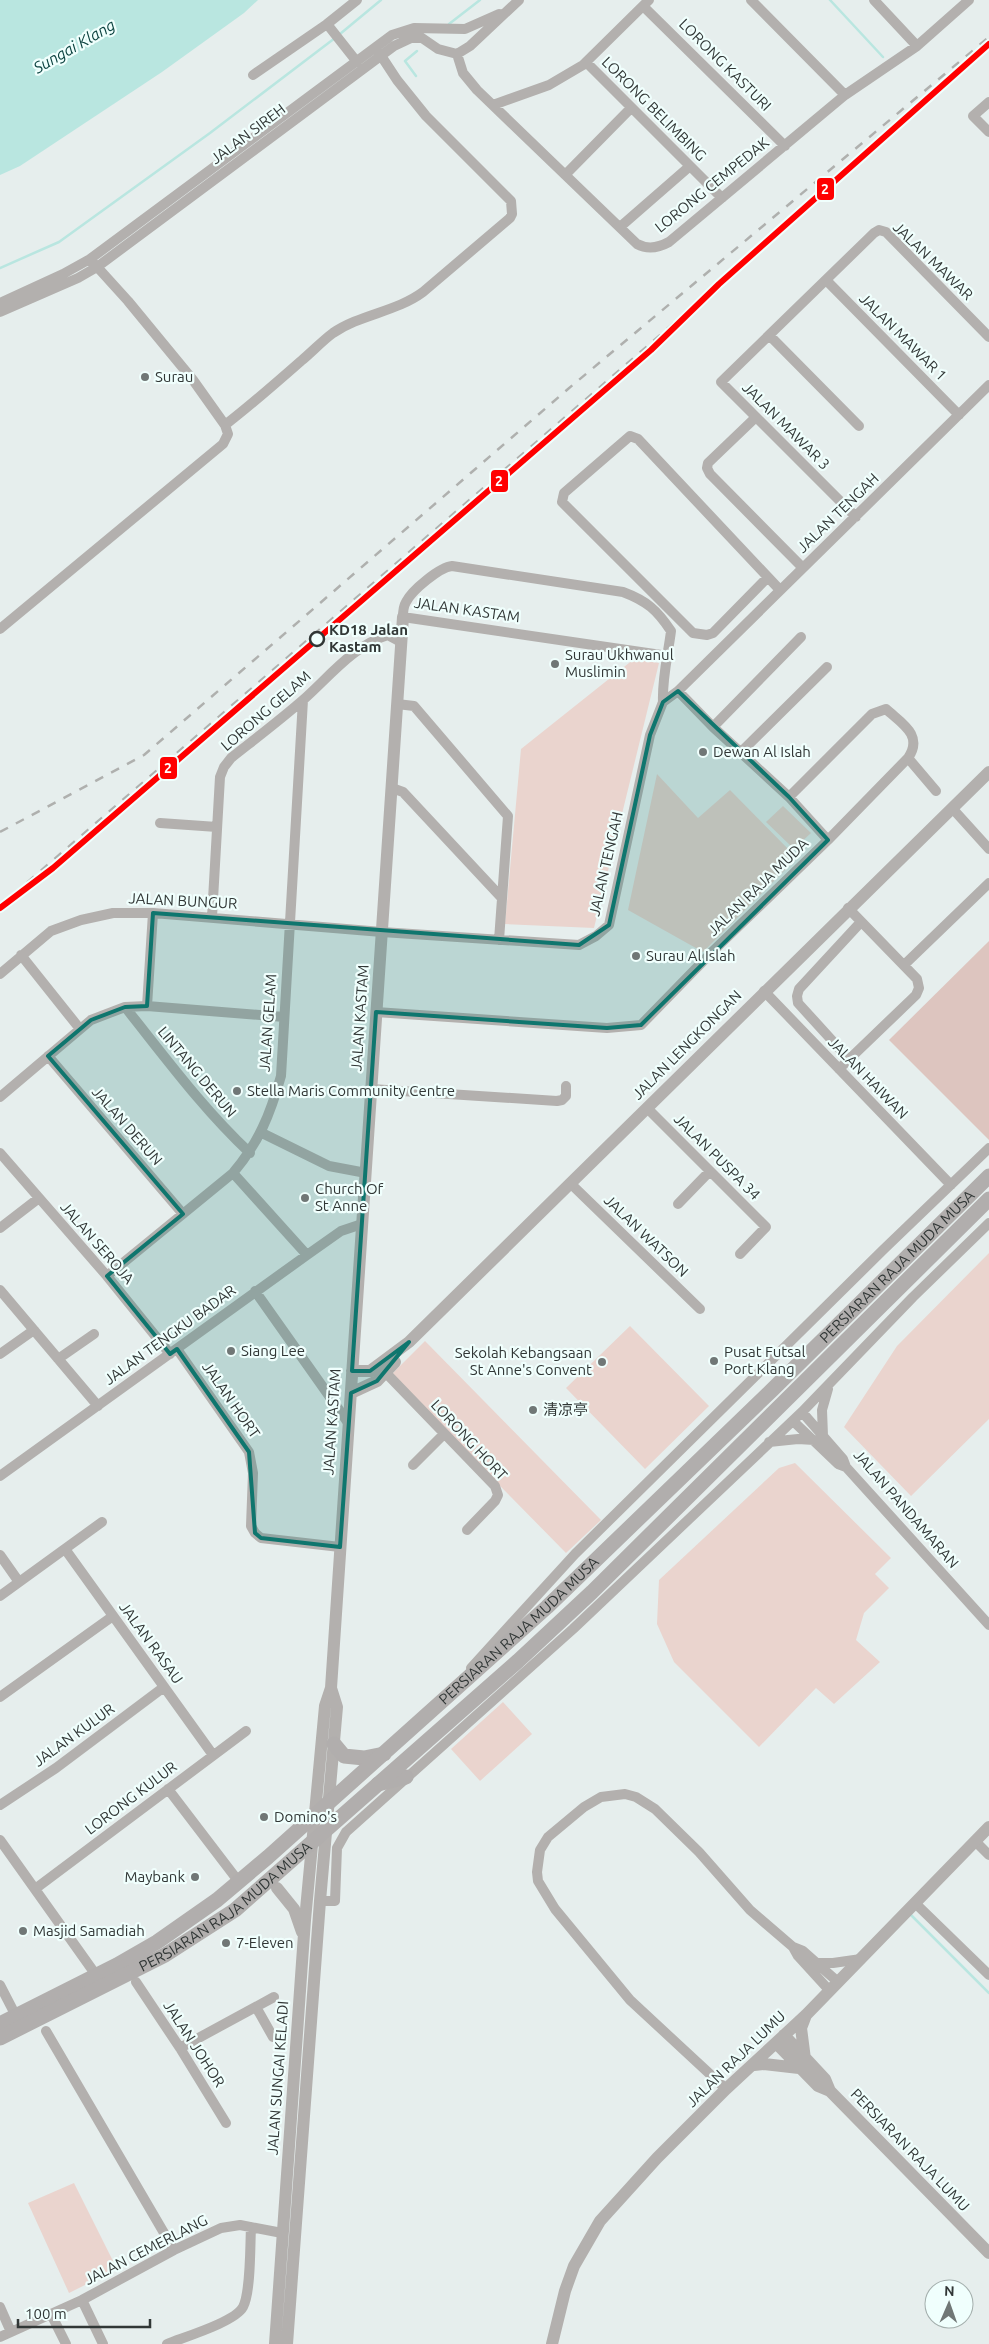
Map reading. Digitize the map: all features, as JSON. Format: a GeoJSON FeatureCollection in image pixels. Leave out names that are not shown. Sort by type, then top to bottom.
{"type":"FeatureCollection","features":[{"type":"Feature","properties":{"kind":"main road","name":"PERSIARAN RAJA MUDA MUSA"},"geometry":{"type":"LineString","coordinates":[[0,2024],[139,1953],[184,1925],[238,1882],[459,1688],[547,1606],[772,1390],[989,1176]]}},
{"type":"Feature","properties":{"kind":"main road","name":"PERSIARAN RAJA MUDA MUSA"},"geometry":{"type":"LineString","coordinates":[[0,2038],[126,1976],[212,1926],[235,1910],[518,1661],[592,1592],[989,1199]]}},
{"type":"Feature","properties":{"kind":"main road"},"geometry":{"type":"LineString","coordinates":[[334,1744],[344,1756],[364,1758],[384,1754]]}},
{"type":"Feature","properties":{"kind":"main road"},"geometry":{"type":"LineString","coordinates":[[375,1785],[406,1777]]}},
{"type":"Feature","properties":{"kind":"street"},"geometry":{"type":"LineString","coordinates":[[253,75],[327,24],[357,0]]}},
{"type":"Feature","properties":{"kind":"street","name":"JALAN SIREH"},"geometry":{"type":"LineString","coordinates":[[0,312],[78,278],[93,263],[245,142],[357,62],[402,41],[422,38],[438,50],[457,54],[470,46],[519,0]]}},
{"type":"Feature","properties":{"kind":"street"},"geometry":{"type":"LineString","coordinates":[[751,0],[845,95]]}},
{"type":"Feature","properties":{"kind":"street"},"geometry":{"type":"LineString","coordinates":[[874,0],[917,46]]}},
{"type":"Feature","properties":{"kind":"street","name":"LORONG CEMPEDAK"},"geometry":{"type":"LineString","coordinates":[[457,54],[463,73],[493,105],[644,248],[660,246],[669,242],[845,95],[917,46],[969,0]]}},
{"type":"Feature","properties":{"kind":"street"},"geometry":{"type":"LineString","coordinates":[[493,105],[549,85],[586,62],[646,3]]}},
{"type":"Feature","properties":{"kind":"street","name":"LORONG KASTURI"},"geometry":{"type":"LineString","coordinates":[[646,3],[785,146]]}},
{"type":"Feature","properties":{"kind":"street","name":"JALAN SIREH"},"geometry":{"type":"LineString","coordinates":[[0,303],[63,274],[93,263],[310,107],[379,52],[392,35],[414,28],[465,29],[474,27],[509,9]]}},
{"type":"Feature","properties":{"kind":"street"},"geometry":{"type":"LineString","coordinates":[[327,24],[357,62]]}},
{"type":"Feature","properties":{"kind":"street"},"geometry":{"type":"LineString","coordinates":[[224,425],[247,408],[333,333],[362,319],[412,300],[423,292],[512,214],[511,201],[426,116],[397,80],[379,52]]}},
{"type":"Feature","properties":{"kind":"street","name":"LORONG BELIMBING"},"geometry":{"type":"LineString","coordinates":[[586,62],[722,198]]}},
{"type":"Feature","properties":{"kind":"street"},"geometry":{"type":"LineString","coordinates":[[989,102],[974,116],[989,132]]}},
{"type":"Feature","properties":{"kind":"street"},"geometry":{"type":"LineString","coordinates":[[566,174],[631,108]]}},
{"type":"Feature","properties":{"kind":"street"},"geometry":{"type":"LineString","coordinates":[[620,227],[690,166]]}},
{"type":"Feature","properties":{"kind":"street","name":"JALAN MAWAR"},"geometry":{"type":"LineString","coordinates":[[770,336],[874,232],[879,230],[886,232],[989,337]]}},
{"type":"Feature","properties":{"kind":"street"},"geometry":{"type":"LineString","coordinates":[[0,630],[223,444],[228,434],[224,425],[193,380],[93,263]]}},
{"type":"Feature","properties":{"kind":"street","name":"JALAN MAWAR 1"},"geometry":{"type":"LineString","coordinates":[[826,280],[959,415]]}},
{"type":"Feature","properties":{"kind":"street"},"geometry":{"type":"LineString","coordinates":[[770,336],[859,426]]}},
{"type":"Feature","properties":{"kind":"street","name":"JALAN MAWAR 3"},"geometry":{"type":"LineString","coordinates":[[770,336],[721,382],[856,517]]}},
{"type":"Feature","properties":{"kind":"street","name":"JALAN TENGAH"},"geometry":{"type":"LineString","coordinates":[[663,702],[678,691],[989,385]]}},
{"type":"Feature","properties":{"kind":"street"},"geometry":{"type":"LineString","coordinates":[[755,418],[708,463],[707,468],[710,474],[803,568]]}},
{"type":"Feature","properties":{"kind":"street"},"geometry":{"type":"LineString","coordinates":[[767,578],[714,633],[707,635],[693,633],[562,502],[564,493],[630,436],[638,440],[780,590]]}},
{"type":"Feature","properties":{"kind":"street","name":"JALAN TENGAH"},"geometry":{"type":"LineString","coordinates":[[382,932],[578,945],[596,936],[609,925],[650,735],[663,702],[662,679],[668,656],[671,630],[661,616],[644,600],[623,592],[452,566],[440,570],[408,598],[404,606],[403,617]]}},
{"type":"Feature","properties":{"kind":"street","name":"JALAN KASTAM"},"geometry":{"type":"LineString","coordinates":[[316,1815],[325,1706],[331,1688],[403,617],[668,656]]}},
{"type":"Feature","properties":{"kind":"street","name":"LORONG GELAM"},"geometry":{"type":"LineString","coordinates":[[212,917],[220,777],[224,767],[231,758],[303,700],[346,660],[374,639],[388,635],[402,642]]}},
{"type":"Feature","properties":{"kind":"street"},"geometry":{"type":"LineString","coordinates":[[713,727],[801,637]]}},
{"type":"Feature","properties":{"kind":"street"},"geometry":{"type":"LineString","coordinates":[[741,752],[827,667]]}},
{"type":"Feature","properties":{"kind":"street","name":"JALAN RAJA MUDA"},"geometry":{"type":"LineString","coordinates":[[376,1012],[607,1028],[641,1025],[714,950],[828,840],[789,797],[713,727],[678,691]]}},
{"type":"Feature","properties":{"kind":"street","name":"JALAN GELAM"},"geometry":{"type":"LineString","coordinates":[[107,1276],[233,1173],[250,1153],[262,1133],[281,1076],[303,700]]}},
{"type":"Feature","properties":{"kind":"street"},"geometry":{"type":"LineString","coordinates":[[397,704],[414,706],[508,816],[499,940]]}},
{"type":"Feature","properties":{"kind":"street"},"geometry":{"type":"LineString","coordinates":[[789,797],[872,714],[886,709],[912,734],[914,745],[908,758],[828,840]]}},
{"type":"Feature","properties":{"kind":"street"},"geometry":{"type":"LineString","coordinates":[[908,758],[936,791]]}},
{"type":"Feature","properties":{"kind":"street","name":"JALAN LENGKONGAN"},"geometry":{"type":"LineString","coordinates":[[352,1371],[370,1371],[409,1342],[571,1184],[848,908],[989,772]]}},
{"type":"Feature","properties":{"kind":"street"},"geometry":{"type":"LineString","coordinates":[[392,788],[403,792],[501,897]]}},
{"type":"Feature","properties":{"kind":"street"},"geometry":{"type":"LineString","coordinates":[[952,808],[989,849]]}},
{"type":"Feature","properties":{"kind":"street"},"geometry":{"type":"LineString","coordinates":[[160,823],[217,827]]}},
{"type":"Feature","properties":{"kind":"street"},"geometry":{"type":"LineString","coordinates":[[904,965],[989,883]]}},
{"type":"Feature","properties":{"kind":"street"},"geometry":{"type":"LineString","coordinates":[[839,1069],[848,1058],[916,995],[919,988],[917,979],[860,923],[848,908]]}},
{"type":"Feature","properties":{"kind":"street","name":"JALAN BUNGUR"},"geometry":{"type":"LineString","coordinates":[[0,974],[51,931],[81,920],[113,913],[153,913],[212,917],[382,932]]}},
{"type":"Feature","properties":{"kind":"street"},"geometry":{"type":"LineString","coordinates":[[147,1006],[153,913]]}},
{"type":"Feature","properties":{"kind":"street"},"geometry":{"type":"LineString","coordinates":[[848,1058],[798,1002],[797,996],[799,989],[860,923]]}},
{"type":"Feature","properties":{"kind":"street"},"geometry":{"type":"LineString","coordinates":[[21,956],[80,1029]]}},
{"type":"Feature","properties":{"kind":"street","name":"JALAN HAIWAN"},"geometry":{"type":"LineString","coordinates":[[764,991],[951,1185]]}},
{"type":"Feature","properties":{"kind":"street"},"geometry":{"type":"LineString","coordinates":[[0,1097],[91,1020],[125,1007],[147,1006],[284,1017]]}},
{"type":"Feature","properties":{"kind":"street","name":"LINTANG DERUN"},"geometry":{"type":"LineString","coordinates":[[125,1007],[203,1103],[229,1133],[250,1153]]}},
{"type":"Feature","properties":{"kind":"street","name":"JALAN DERUN"},"geometry":{"type":"LineString","coordinates":[[48,1056],[183,1214]]}},
{"type":"Feature","properties":{"kind":"street"},"geometry":{"type":"LineString","coordinates":[[371,1089],[557,1101],[562,1100],[566,1096],[566,1086]]}},
{"type":"Feature","properties":{"kind":"street","name":"JALAN PUSPA 34"},"geometry":{"type":"LineString","coordinates":[[647,1108],[766,1227],[740,1254]]}},
{"type":"Feature","properties":{"kind":"street"},"geometry":{"type":"LineString","coordinates":[[262,1133],[329,1166],[366,1173]]}},
{"type":"Feature","properties":{"kind":"street"},"geometry":{"type":"LineString","coordinates":[[459,1688],[477,1660],[575,1554],[989,1148]]}},
{"type":"Feature","properties":{"kind":"street","name":"JALAN SEROJA"},"geometry":{"type":"LineString","coordinates":[[0,1152],[38,1198],[174,1351]]}},
{"type":"Feature","properties":{"kind":"street"},"geometry":{"type":"LineString","coordinates":[[678,1204],[710,1171]]}},
{"type":"Feature","properties":{"kind":"street"},"geometry":{"type":"LineString","coordinates":[[233,1173],[307,1255]]}},
{"type":"Feature","properties":{"kind":"street","name":"JALAN WATSON"},"geometry":{"type":"LineString","coordinates":[[571,1184],[700,1309]]}},
{"type":"Feature","properties":{"kind":"street"},"geometry":{"type":"LineString","coordinates":[[0,1228],[38,1198]]}},
{"type":"Feature","properties":{"kind":"street"},"geometry":{"type":"LineString","coordinates":[[320,1902],[335,1901],[339,1841],[346,1832],[573,1629],[793,1421],[829,1386],[913,1297],[989,1223]]}},
{"type":"Feature","properties":{"kind":"street","name":"JALAN TENGKU BADAR"},"geometry":{"type":"LineString","coordinates":[[0,1476],[255,1291],[342,1231],[362,1224]]}},
{"type":"Feature","properties":{"kind":"street"},"geometry":{"type":"LineString","coordinates":[[0,1290],[98,1406]]}},
{"type":"Feature","properties":{"kind":"street"},"geometry":{"type":"LineString","coordinates":[[255,1291],[348,1424]]}},
{"type":"Feature","properties":{"kind":"street"},"geometry":{"type":"LineString","coordinates":[[0,1354],[34,1330]]}},
{"type":"Feature","properties":{"kind":"street"},"geometry":{"type":"LineString","coordinates":[[58,1359],[94,1334]]}},
{"type":"Feature","properties":{"kind":"street","name":"JALAN LENGKONGAN"},"geometry":{"type":"LineString","coordinates":[[351,1393],[377,1381],[406,1351],[409,1342]]}},
{"type":"Feature","properties":{"kind":"street","name":"JALAN HORT"},"geometry":{"type":"LineString","coordinates":[[174,1351],[249,1452],[253,1473],[251,1526],[255,1533],[261,1538],[340,1547]]}},
{"type":"Feature","properties":{"kind":"street","name":"LORONG HORT"},"geometry":{"type":"LineString","coordinates":[[384,1372],[495,1486],[498,1495],[495,1501],[467,1530]]}},
{"type":"Feature","properties":{"kind":"street"},"geometry":{"type":"LineString","coordinates":[[818,1439],[822,1410],[829,1386]]}},
{"type":"Feature","properties":{"kind":"street","name":"JALAN PANDAMARAN"},"geometry":{"type":"LineString","coordinates":[[802,1412],[818,1439],[843,1459],[846,1467],[987,1618]]}},
{"type":"Feature","properties":{"kind":"street"},"geometry":{"type":"LineString","coordinates":[[793,1421],[818,1439]]}},
{"type":"Feature","properties":{"kind":"street"},"geometry":{"type":"LineString","coordinates":[[413,1465],[444,1434]]}},
{"type":"Feature","properties":{"kind":"street"},"geometry":{"type":"LineString","coordinates":[[769,1442],[818,1439]]}},
{"type":"Feature","properties":{"kind":"street"},"geometry":{"type":"LineString","coordinates":[[0,1596],[102,1522]]}},
{"type":"Feature","properties":{"kind":"street","name":"JALAN RASAU"},"geometry":{"type":"LineString","coordinates":[[65,1549],[213,1755]]}},
{"type":"Feature","properties":{"kind":"street"},"geometry":{"type":"LineString","coordinates":[[0,1555],[19,1582]]}},
{"type":"Feature","properties":{"kind":"street"},"geometry":{"type":"LineString","coordinates":[[0,1697],[113,1616]]}},
{"type":"Feature","properties":{"kind":"street","name":"JALAN KULUR"},"geometry":{"type":"LineString","coordinates":[[0,1804],[56,1768],[164,1687]]}},
{"type":"Feature","properties":{"kind":"street","name":"JALAN KASTAM"},"geometry":{"type":"LineString","coordinates":[[327,1828],[337,1706],[331,1688]]}},
{"type":"Feature","properties":{"kind":"street","name":"LORONG KULUR"},"geometry":{"type":"LineString","coordinates":[[35,1889],[246,1731]]}},
{"type":"Feature","properties":{"kind":"street"},"geometry":{"type":"LineString","coordinates":[[168,1790],[238,1882]]}},
{"type":"Feature","properties":{"kind":"street"},"geometry":{"type":"LineString","coordinates":[[726,2089],[630,2000],[555,1909],[538,1882],[537,1872],[540,1850],[548,1837],[584,1807],[600,1797],[624,1794],[636,1797],[655,1809],[699,1852],[750,1910],[793,1947],[803,1951],[816,1963],[834,1986]]}},
{"type":"Feature","properties":{"kind":"street","name":"JALAN SUNGAI KELADI"},"geometry":{"type":"LineString","coordinates":[[275,2344],[304,1936],[316,1815]]}},
{"type":"Feature","properties":{"kind":"street","name":"JALAN RAJA LUMU"},"geometry":{"type":"LineString","coordinates":[[552,2344],[565,2291],[574,2266],[600,2221],[657,2158],[726,2089],[806,2015],[989,1827]]}},
{"type":"Feature","properties":{"kind":"street","name":"JALAN SUNGAI KELADI"},"geometry":{"type":"LineString","coordinates":[[288,2344],[327,1828]]}},
{"type":"Feature","properties":{"kind":"street"},"geometry":{"type":"LineString","coordinates":[[0,1840],[96,1975]]}},
{"type":"Feature","properties":{"kind":"street"},"geometry":{"type":"LineString","coordinates":[[975,1841],[989,1855]]}},
{"type":"Feature","properties":{"kind":"street"},"geometry":{"type":"LineString","coordinates":[[277,1888],[294,1909],[304,1936]]}},
{"type":"Feature","properties":{"kind":"street"},"geometry":{"type":"LineString","coordinates":[[915,1903],[989,1975]]}},
{"type":"Feature","properties":{"kind":"street"},"geometry":{"type":"LineString","coordinates":[[793,1947],[798,1956],[834,1986]]}},
{"type":"Feature","properties":{"kind":"street"},"geometry":{"type":"LineString","coordinates":[[816,1963],[833,1963],[860,1959]]}},
{"type":"Feature","properties":{"kind":"street","name":"JALAN JOHOR"},"geometry":{"type":"LineString","coordinates":[[136,1982],[180,2048],[226,2123]]}},
{"type":"Feature","properties":{"kind":"street"},"geometry":{"type":"LineString","coordinates":[[0,1985],[16,2016]]}},
{"type":"Feature","properties":{"kind":"street"},"geometry":{"type":"LineString","coordinates":[[180,2048],[274,1997]]}},
{"type":"Feature","properties":{"kind":"street"},"geometry":{"type":"LineString","coordinates":[[256,2007],[273,2037]]}},
{"type":"Feature","properties":{"kind":"street"},"geometry":{"type":"LineString","coordinates":[[754,2065],[802,2063],[801,2028],[806,2015]]}},
{"type":"Feature","properties":{"kind":"street"},"geometry":{"type":"LineString","coordinates":[[46,2032],[174,2250]]}},
{"type":"Feature","properties":{"kind":"street","name":"PERSIARAN RAJA LUMU"},"geometry":{"type":"LineString","coordinates":[[780,2039],[802,2063],[818,2086],[830,2091],[989,2253]]}},
{"type":"Feature","properties":{"kind":"street","name":"JALAN CEMERLANG"},"geometry":{"type":"LineString","coordinates":[[0,2337],[82,2300],[174,2250],[221,2228],[240,2225],[282,2233]]}},
{"type":"Feature","properties":{"kind":"street"},"geometry":{"type":"LineString","coordinates":[[167,2344],[232,2317],[243,2306],[247,2290],[251,2227]]}},
{"type":"Feature","properties":{"kind":"street"},"geometry":{"type":"LineString","coordinates":[[82,2300],[102,2344]]}},
{"type":"Feature","properties":{"kind":"street"},"geometry":{"type":"LineString","coordinates":[[0,2307],[11,2332]]}},
{"type":"Feature","properties":{"kind":"street"},"geometry":{"type":"LineString","coordinates":[[51,2314],[66,2344]]}},
{"type":"Feature","properties":{"kind":"highlighted area"},"geometry":{"type":"Polygon","coordinates":[[[678,691],[789,797],[828,840],[641,1025],[607,1028],[376,1012],[352,1371],[370,1371],[409,1342],[377,1381],[351,1393],[340,1547],[261,1538],[255,1533],[249,1452],[177,1349],[170,1354],[107,1276],[183,1214],[48,1056],[91,1020],[125,1007],[147,1006],[153,913],[579,945],[609,925],[650,735],[663,702],[678,691]]]}},
{"type":"Feature","properties":{"kind":"shaded area"},"geometry":{"type":"Polygon","coordinates":[[[634,659],[659,663],[594,928],[505,924],[521,749],[634,659]]]}},
{"type":"Feature","properties":{"kind":"shaded area"},"geometry":{"type":"Polygon","coordinates":[[[657,774],[698,818],[730,790],[797,858],[703,952],[628,910],[657,774]]]}},
{"type":"Feature","properties":{"kind":"shaded area"},"geometry":{"type":"Polygon","coordinates":[[[783,806],[811,833],[794,849],[766,822],[783,806]]]}},
{"type":"Feature","properties":{"kind":"shaded area"},"geometry":{"type":"Polygon","coordinates":[[[989,941],[989,1140],[889,1040],[989,941]]]}},
{"type":"Feature","properties":{"kind":"shaded area"},"geometry":{"type":"Polygon","coordinates":[[[989,1253],[989,1419],[911,1496],[844,1427],[897,1346],[989,1253]]]}},
{"type":"Feature","properties":{"kind":"shaded area"},"geometry":{"type":"Polygon","coordinates":[[[630,1326],[709,1406],[645,1469],[566,1388],[630,1326]]]}},
{"type":"Feature","properties":{"kind":"shaded area"},"geometry":{"type":"Polygon","coordinates":[[[425,1341],[601,1520],[566,1553],[391,1375],[425,1341]]]}},
{"type":"Feature","properties":{"kind":"shaded area"},"geometry":{"type":"Polygon","coordinates":[[[795,1463],[891,1558],[875,1574],[889,1588],[864,1613],[856,1640],[880,1662],[834,1704],[816,1688],[759,1747],[674,1662],[657,1624],[659,1580],[779,1468],[795,1463]]]}},
{"type":"Feature","properties":{"kind":"shaded area"},"geometry":{"type":"Polygon","coordinates":[[[503,1702],[532,1734],[480,1781],[451,1749],[503,1702]]]}},
{"type":"Feature","properties":{"kind":"shaded area"},"geometry":{"type":"Polygon","coordinates":[[[74,2183],[117,2269],[69,2293],[28,2203],[74,2183]]]}},
{"type":"Feature","properties":{"kind":"water","name":"Sungai Klang"},"geometry":{"type":"Polygon","coordinates":[[[0,0],[258,0],[244,13],[162,72],[20,166],[0,175],[0,0]]]}},
{"type":"Feature","properties":{"kind":"waterway"},"geometry":{"type":"LineString","coordinates":[[340,34],[381,0]]}},
{"type":"Feature","properties":{"kind":"waterway"},"geometry":{"type":"LineString","coordinates":[[449,24],[480,0]]}},
{"type":"Feature","properties":{"kind":"waterway"},"geometry":{"type":"LineString","coordinates":[[830,0],[883,57]]}},
{"type":"Feature","properties":{"kind":"waterway"},"geometry":{"type":"LineString","coordinates":[[0,268],[59,242],[210,133],[335,38]]}},
{"type":"Feature","properties":{"kind":"waterway"},"geometry":{"type":"LineString","coordinates":[[416,76],[405,61],[417,51]]}},
{"type":"Feature","properties":{"kind":"waterway"},"geometry":{"type":"LineString","coordinates":[[911,1915],[989,1993]]}},
{"type":"Feature","properties":{"kind":"railway"},"geometry":{"type":"LineString","coordinates":[[0,832],[144,755],[568,389],[989,37]]}},
{"type":"Feature","properties":{"kind":"railway"},"geometry":{"type":"LineString","coordinates":[[0,906],[719,284]]}},
{"type":"Feature","properties":{"kind":"transit line","name":"2"},"geometry":{"type":"LineString","coordinates":[[0,908],[53,868],[651,350],[719,284],[989,44]]}},
{"type":"Feature","properties":{"kind":"place","name":"Surau"},"geometry":{"type":"Point","coordinates":[145,377]}},
{"type":"Feature","properties":{"kind":"place","name":"KD18 Jalan Kastam"},"geometry":{"type":"Point","coordinates":[317,639]}},
{"type":"Feature","properties":{"kind":"place","name":"Surau Ukhwanul Muslimin"},"geometry":{"type":"Point","coordinates":[555,664]}},
{"type":"Feature","properties":{"kind":"place","name":"Dewan Al Islah"},"geometry":{"type":"Point","coordinates":[703,752]}},
{"type":"Feature","properties":{"kind":"place","name":"Surau Al Islah"},"geometry":{"type":"Point","coordinates":[636,956]}},
{"type":"Feature","properties":{"kind":"place","name":"Stella Maris Community Centre"},"geometry":{"type":"Point","coordinates":[237,1091]}},
{"type":"Feature","properties":{"kind":"place","name":"Church Of St Anne"},"geometry":{"type":"Point","coordinates":[305,1198]}},
{"type":"Feature","properties":{"kind":"place","name":"Siang Lee"},"geometry":{"type":"Point","coordinates":[231,1351]}},
{"type":"Feature","properties":{"kind":"place","name":"Pusat Futsal Port Klang"},"geometry":{"type":"Point","coordinates":[714,1361]}},
{"type":"Feature","properties":{"kind":"place","name":"Sekolah Kebangsaan St Anne's Convent"},"geometry":{"type":"Point","coordinates":[602,1362]}},
{"type":"Feature","properties":{"kind":"place","name":"清凉亭"},"geometry":{"type":"Point","coordinates":[533,1410]}},
{"type":"Feature","properties":{"kind":"place","name":"Domino's"},"geometry":{"type":"Point","coordinates":[264,1817]}},
{"type":"Feature","properties":{"kind":"place","name":"Maybank"},"geometry":{"type":"Point","coordinates":[195,1877]}},
{"type":"Feature","properties":{"kind":"place","name":"Masjid Samadiah"},"geometry":{"type":"Point","coordinates":[23,1931]}},
{"type":"Feature","properties":{"kind":"place","name":"7-Eleven"},"geometry":{"type":"Point","coordinates":[226,1943]}}]}
